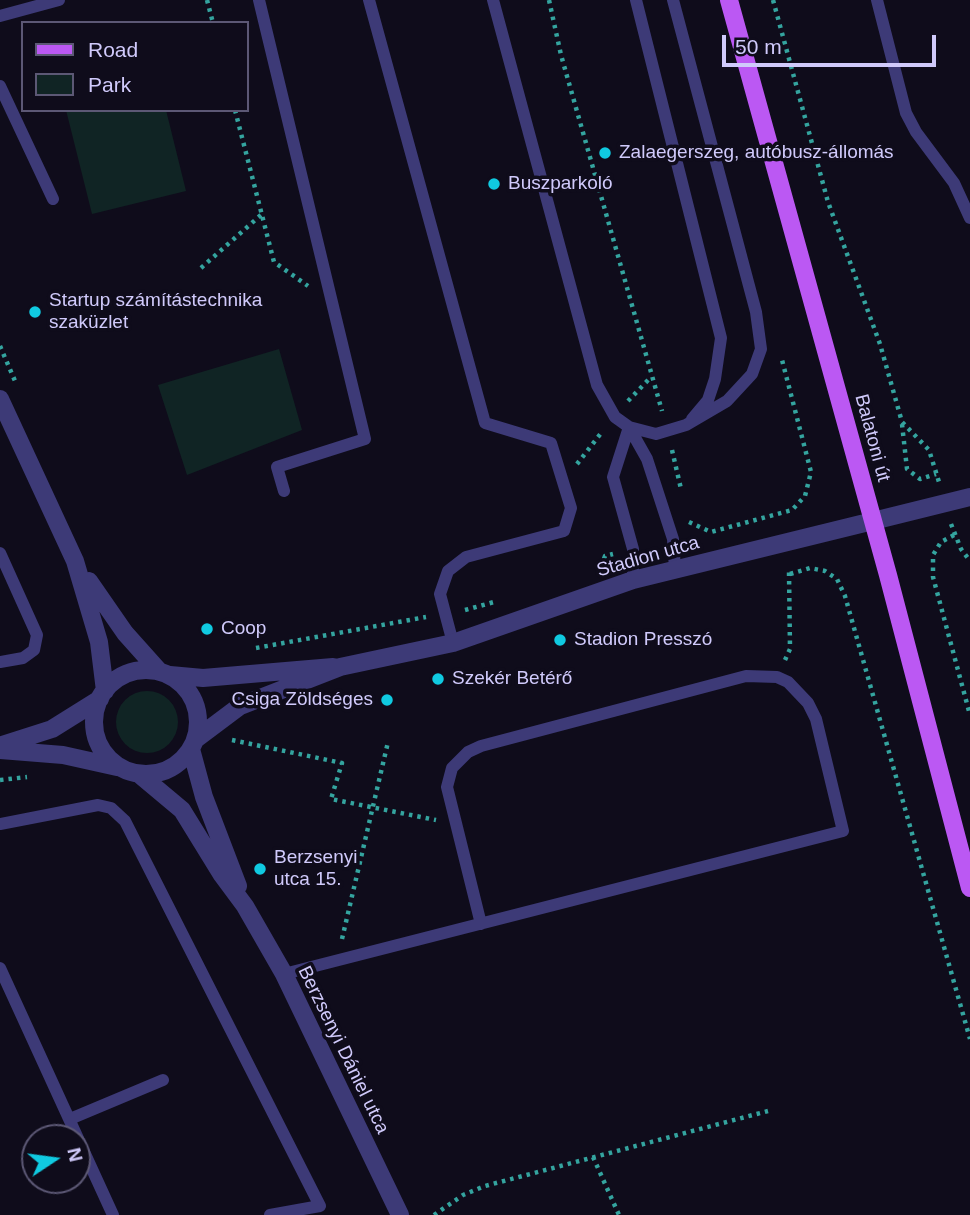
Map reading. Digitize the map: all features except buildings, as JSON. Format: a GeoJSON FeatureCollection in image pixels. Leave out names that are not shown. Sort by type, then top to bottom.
{"type":"FeatureCollection","features":[{"type":"Feature","properties":{"kind":"main road","name":"Balatoni út"},"geometry":{"type":"LineString","coordinates":[[729,0],[873,521],[970,888]]}},
{"type":"Feature","properties":{"kind":"street"},"geometry":{"type":"LineString","coordinates":[[0,399],[75,561],[99,642],[102,695],[94,719],[97,738],[106,755],[130,771]]}},
{"type":"Feature","properties":{"kind":"street","name":"Stadion utca"},"geometry":{"type":"LineString","coordinates":[[193,744],[240,706],[340,667],[453,643],[633,580],[970,497]]}},
{"type":"Feature","properties":{"kind":"street"},"geometry":{"type":"LineString","coordinates":[[0,748],[63,755],[130,771],[165,771],[180,762],[193,744],[198,718],[192,698],[164,673],[112,616],[75,561]]}},
{"type":"Feature","properties":{"kind":"street","name":"Stadion utca"},"geometry":{"type":"LineString","coordinates":[[164,673],[203,678],[299,668],[340,667]]}},
{"type":"Feature","properties":{"kind":"street"},"geometry":{"type":"LineString","coordinates":[[0,748],[52,729],[102,695],[113,682],[134,671],[164,673]]}},
{"type":"Feature","properties":{"kind":"street","name":"Berzsenyi Dániel utca"},"geometry":{"type":"LineString","coordinates":[[193,744],[204,797],[245,906]]}},
{"type":"Feature","properties":{"kind":"street","name":"Berzsenyi Dániel utca"},"geometry":{"type":"LineString","coordinates":[[130,771],[182,810],[245,906],[284,974],[400,1215]]}},
{"type":"Feature","properties":{"kind":"lane"},"geometry":{"type":"LineString","coordinates":[[0,16],[59,0]]}},
{"type":"Feature","properties":{"kind":"lane"},"geometry":{"type":"LineString","coordinates":[[259,0],[365,439],[277,467],[284,491]]}},
{"type":"Feature","properties":{"kind":"lane"},"geometry":{"type":"LineString","coordinates":[[369,0],[485,423],[551,443],[571,508],[564,531],[466,558],[454,564],[442,583],[440,594],[453,643]]}},
{"type":"Feature","properties":{"kind":"lane"},"geometry":{"type":"LineString","coordinates":[[493,0],[597,385],[615,417],[629,427],[649,433],[668,432],[708,414],[741,388],[752,374],[761,349],[756,312],[673,0]]}},
{"type":"Feature","properties":{"kind":"lane"},"geometry":{"type":"LineString","coordinates":[[636,0],[721,338],[715,379],[708,400],[686,425]]}},
{"type":"Feature","properties":{"kind":"lane"},"geometry":{"type":"LineString","coordinates":[[877,0],[906,113],[916,132],[954,183],[970,218]]}},
{"type":"Feature","properties":{"kind":"lane"},"geometry":{"type":"LineString","coordinates":[[0,86],[52,199]]}},
{"type":"Feature","properties":{"kind":"lane"},"geometry":{"type":"LineString","coordinates":[[629,427],[647,459],[673,539],[675,569]]}},
{"type":"Feature","properties":{"kind":"lane"},"geometry":{"type":"LineString","coordinates":[[629,427],[613,478],[633,549],[633,580]]}},
{"type":"Feature","properties":{"kind":"lane"},"geometry":{"type":"LineString","coordinates":[[0,553],[37,635],[34,650],[23,658],[0,662]]}},
{"type":"Feature","properties":{"kind":"lane"},"geometry":{"type":"LineString","coordinates":[[284,974],[843,831],[816,719],[798,691],[777,677],[746,676],[481,746],[458,760],[448,778],[454,824],[481,923]]}},
{"type":"Feature","properties":{"kind":"lane"},"geometry":{"type":"LineString","coordinates":[[0,824],[98,805],[111,808],[125,821],[320,1206],[270,1215]]}},
{"type":"Feature","properties":{"kind":"lane"},"geometry":{"type":"LineString","coordinates":[[0,968],[113,1215]]}},
{"type":"Feature","properties":{"kind":"lane"},"geometry":{"type":"LineString","coordinates":[[70,1119],[163,1080]]}},
{"type":"Feature","properties":{"kind":"path"},"geometry":{"type":"LineString","coordinates":[[207,0],[212,21]]}},
{"type":"Feature","properties":{"kind":"path"},"geometry":{"type":"LineString","coordinates":[[549,0],[561,55],[668,432],[681,493]]}},
{"type":"Feature","properties":{"kind":"path"},"geometry":{"type":"LineString","coordinates":[[773,0],[828,202],[880,344],[902,422],[907,469],[920,479],[936,474]]}},
{"type":"Feature","properties":{"kind":"path"},"geometry":{"type":"LineString","coordinates":[[236,112],[274,262],[332,302]]}},
{"type":"Feature","properties":{"kind":"path"},"geometry":{"type":"LineString","coordinates":[[201,268],[262,214]]}},
{"type":"Feature","properties":{"kind":"path"},"geometry":{"type":"LineString","coordinates":[[0,346],[17,384]]}},
{"type":"Feature","properties":{"kind":"path"},"geometry":{"type":"LineString","coordinates":[[626,404],[651,376]]}},
{"type":"Feature","properties":{"kind":"path"},"geometry":{"type":"LineString","coordinates":[[902,422],[929,450],[954,535],[970,561]]}},
{"type":"Feature","properties":{"kind":"path"},"geometry":{"type":"LineString","coordinates":[[687,513],[699,529],[711,532],[792,510],[805,496]]}},
{"type":"Feature","properties":{"kind":"path"},"geometry":{"type":"LineString","coordinates":[[673,539],[691,521]]}},
{"type":"Feature","properties":{"kind":"path"},"geometry":{"type":"LineString","coordinates":[[954,535],[941,542],[933,555],[933,577],[970,715]]}},
{"type":"Feature","properties":{"kind":"path"},"geometry":{"type":"LineString","coordinates":[[600,570],[605,556],[633,549]]}},
{"type":"Feature","properties":{"kind":"path"},"geometry":{"type":"LineString","coordinates":[[777,677],[790,649],[790,574],[810,568],[824,571],[837,579],[845,596],[970,1038]]}},
{"type":"Feature","properties":{"kind":"path"},"geometry":{"type":"LineString","coordinates":[[252,649],[415,617],[444,617],[496,601]]}},
{"type":"Feature","properties":{"kind":"path"},"geometry":{"type":"LineString","coordinates":[[223,738],[342,762],[331,799],[454,824]]}},
{"type":"Feature","properties":{"kind":"path"},"geometry":{"type":"LineString","coordinates":[[337,960],[374,809],[387,742]]}},
{"type":"Feature","properties":{"kind":"path"},"geometry":{"type":"LineString","coordinates":[[434,1215],[463,1195],[485,1186],[768,1111]]}},
{"type":"Feature","properties":{"kind":"path"},"geometry":{"type":"LineString","coordinates":[[593,1157],[619,1215]]}},
{"type":"Feature","properties":{"kind":"green space"},"geometry":{"type":"Polygon","coordinates":[[[66,112],[166,112],[186,191],[92,214],[66,112]]]}},
{"type":"Feature","properties":{"kind":"green space"},"geometry":{"type":"Polygon","coordinates":[[[279,349],[302,430],[187,475],[158,385],[279,349]]]}},
{"type":"Feature","properties":{"kind":"green space"},"geometry":{"type":"Polygon","coordinates":[[[141,691],[153,691],[169,700],[176,710],[176,734],[169,744],[153,753],[141,753],[130,748],[121,739],[116,728],[116,716],[121,705],[130,696],[141,691]]]}},
{"type":"Feature","properties":{"kind":"place","name":"Zalaegerszeg, autóbusz-állomás"},"geometry":{"type":"Point","coordinates":[605,153]}},
{"type":"Feature","properties":{"kind":"place","name":"Buszparkoló"},"geometry":{"type":"Point","coordinates":[494,184]}},
{"type":"Feature","properties":{"kind":"place","name":"Startup számítástechnika szaküzlet"},"geometry":{"type":"Point","coordinates":[35,312]}},
{"type":"Feature","properties":{"kind":"place","name":"Coop"},"geometry":{"type":"Point","coordinates":[207,629]}},
{"type":"Feature","properties":{"kind":"place","name":"Stadion Presszó"},"geometry":{"type":"Point","coordinates":[560,640]}},
{"type":"Feature","properties":{"kind":"place","name":"Szekér Betérő"},"geometry":{"type":"Point","coordinates":[438,679]}},
{"type":"Feature","properties":{"kind":"place","name":"Csiga Zöldséges"},"geometry":{"type":"Point","coordinates":[387,700]}},
{"type":"Feature","properties":{"kind":"place","name":"Berzsenyi utca 15."},"geometry":{"type":"Point","coordinates":[260,869]}}]}
